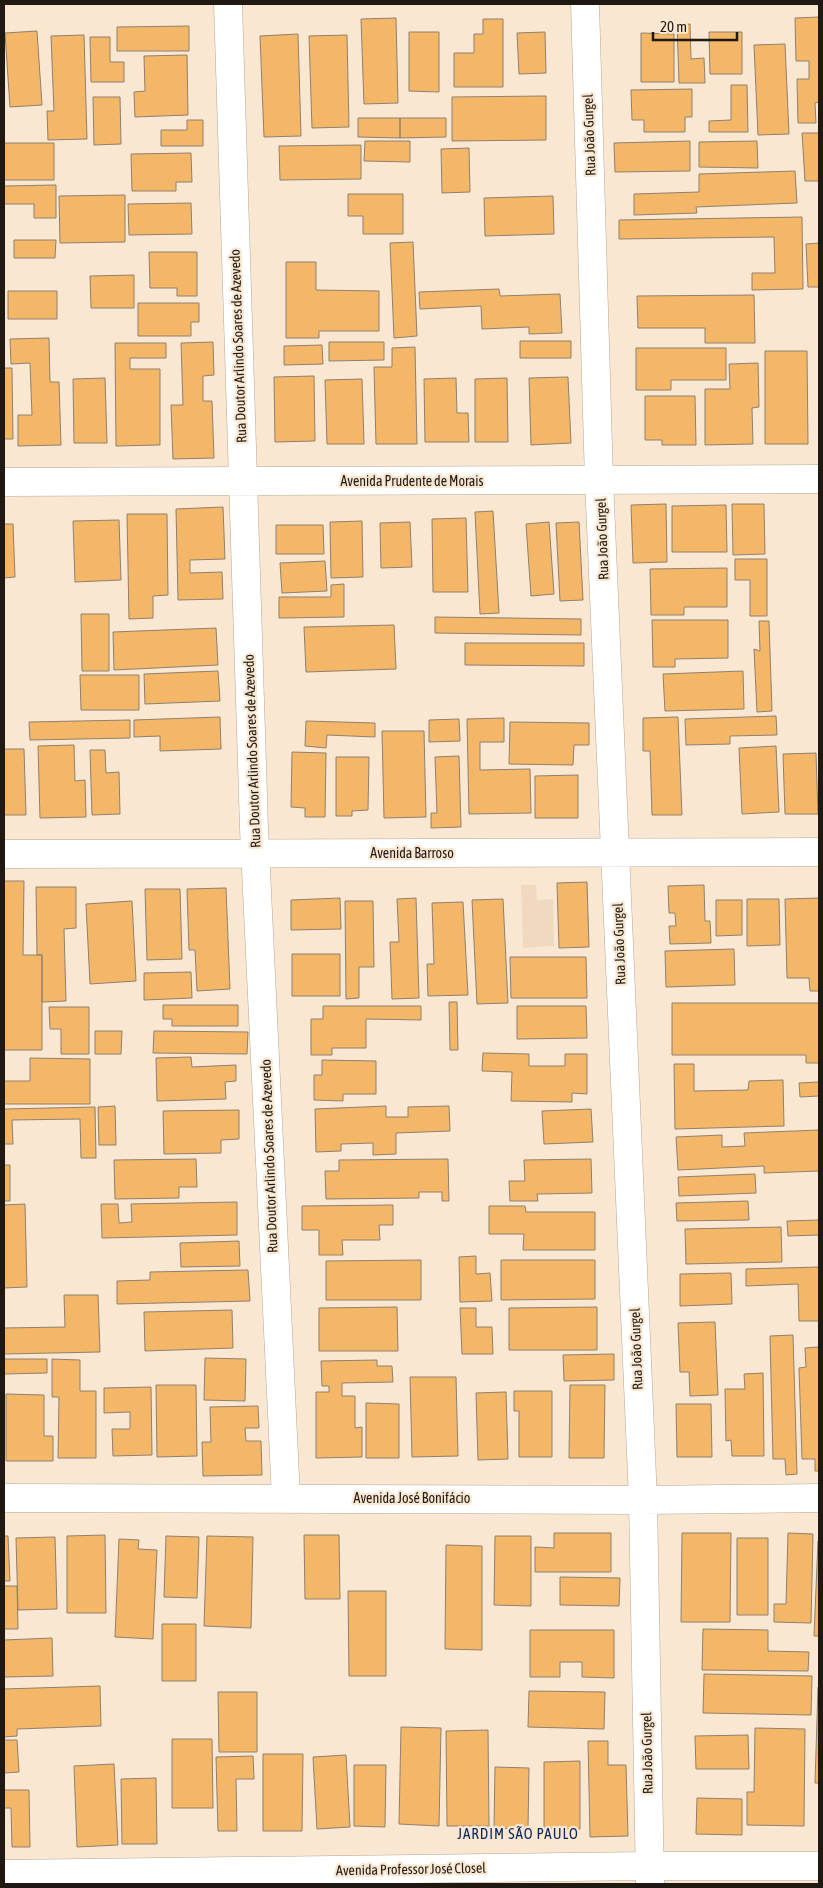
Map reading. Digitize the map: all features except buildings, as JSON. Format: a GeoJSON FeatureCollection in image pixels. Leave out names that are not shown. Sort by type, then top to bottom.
{"type":"FeatureCollection","features":[{"type":"Feature","properties":{"kind":"street","name":"Rua Doutor Arlindo Soares de Azevedo"},"geometry":{"type":"LineString","coordinates":[[228,4],[242,482],[256,854],[286,1498]]}},
{"type":"Feature","properties":{"kind":"street","name":"Rua João Gurgel"},"geometry":{"type":"LineString","coordinates":[[585,4],[599,480],[643,1500],[650,1875]]}},
{"type":"Feature","properties":{"kind":"street","name":"Avenida Prudente de Morais"},"geometry":{"type":"LineString","coordinates":[[4,482],[819,479]]}},
{"type":"Feature","properties":{"kind":"street","name":"Avenida Barroso"},"geometry":{"type":"LineString","coordinates":[[4,854],[819,852]]}},
{"type":"Feature","properties":{"kind":"street","name":"Avenida José Bonifácio"},"geometry":{"type":"LineString","coordinates":[[4,1498],[643,1500],[819,1498]]}},
{"type":"Feature","properties":{"kind":"street","name":"Avenida Professor José Closel"},"geometry":{"type":"LineString","coordinates":[[4,1874],[650,1875],[819,1866]]}},
{"type":"Feature","properties":{"kind":"shaded area"},"geometry":{"type":"Polygon","coordinates":[[[521,885],[536,885],[537,900],[553,899],[554,946],[523,948],[521,885]]]}},
{"type":"Feature","properties":{"kind":"district","name":"JARDIM SÃO PAULO"},"geometry":{"type":"Point","coordinates":[518,1833]}}]}
